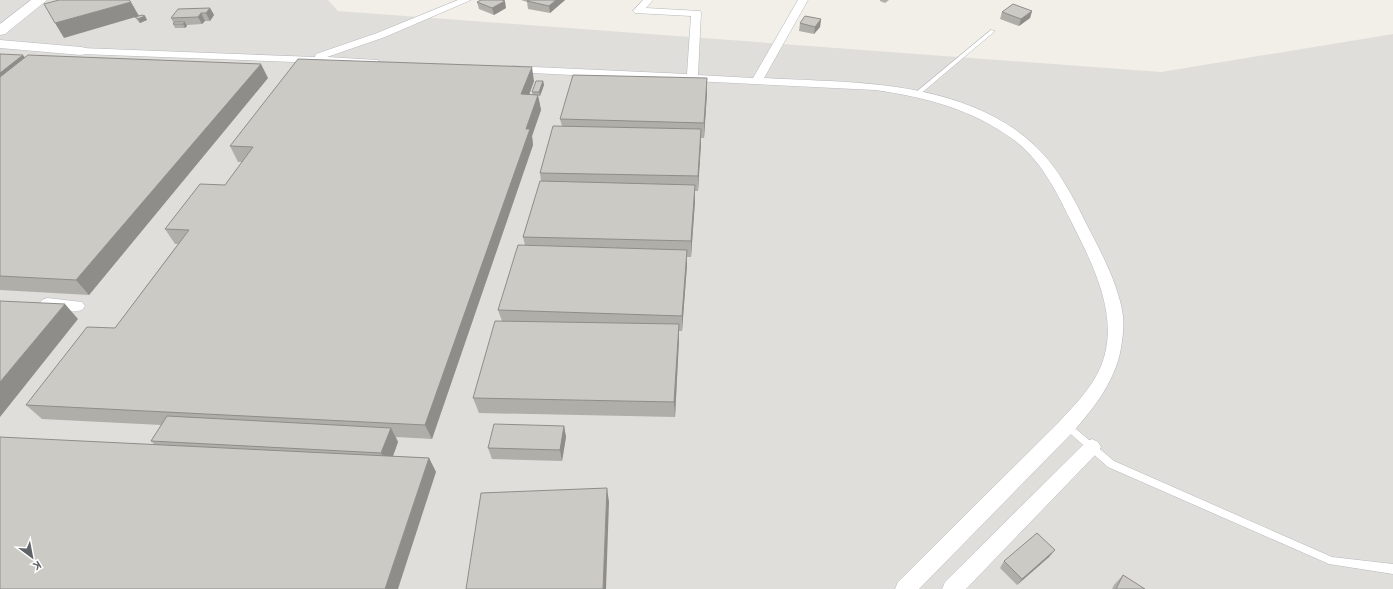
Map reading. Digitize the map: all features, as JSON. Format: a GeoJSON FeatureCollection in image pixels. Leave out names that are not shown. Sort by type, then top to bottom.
{"type":"FeatureCollection","features":[{"type":"Feature","properties":{"kind":"street"},"geometry":{"type":"LineString","coordinates":[[0,16],[21,0]]}},
{"type":"Feature","properties":{"kind":"street"},"geometry":{"type":"LineString","coordinates":[[0,30],[40,0]]}},
{"type":"Feature","properties":{"kind":"street"},"geometry":{"type":"LineString","coordinates":[[311,59],[381,35],[466,0]]}},
{"type":"Feature","properties":{"kind":"street"},"geometry":{"type":"LineString","coordinates":[[648,0],[638,11],[696,13],[692,77]]}},
{"type":"Feature","properties":{"kind":"street"},"geometry":{"type":"LineString","coordinates":[[757,80],[803,0]]}},
{"type":"Feature","properties":{"kind":"street"},"geometry":{"type":"LineString","coordinates":[[0,44],[81,51]]}},
{"type":"Feature","properties":{"kind":"street"},"geometry":{"type":"LineString","coordinates":[[0,52],[81,51],[382,62]]}},
{"type":"Feature","properties":{"kind":"street"},"geometry":{"type":"LineString","coordinates":[[501,68],[875,87],[917,94],[941,100],[982,115],[1020,139],[1037,155],[1061,186],[1104,275],[1111,295],[1115,315],[1115,335],[1111,360],[1100,384],[1067,426],[905,589]]}},
{"type":"Feature","properties":{"kind":"street"},"geometry":{"type":"LineString","coordinates":[[31,303],[77,306]]}},
{"type":"Feature","properties":{"kind":"street"},"geometry":{"type":"LineString","coordinates":[[952,589],[1092,447]]}},
{"type":"Feature","properties":{"kind":"lane"},"geometry":{"type":"LineString","coordinates":[[917,94],[992,31]]}},
{"type":"Feature","properties":{"kind":"lane"},"geometry":{"type":"LineString","coordinates":[[1067,426],[1111,464],[1332,561],[1393,569]]}},
{"type":"Feature","properties":{"kind":"shaded area"},"geometry":{"type":"Polygon","coordinates":[[[0,0],[328,0],[338,11],[1161,72],[1393,34],[1393,589],[0,589],[0,0]]]}},
{"type":"Feature","properties":{"kind":"building"},"geometry":{"type":"Polygon","coordinates":[[[59,0],[129,0],[131,2],[55,23],[44,4],[59,0]]]}},
{"type":"Feature","properties":{"kind":"building"},"geometry":{"type":"Polygon","coordinates":[[[481,0],[505,1],[492,8],[477,2],[481,0]]]}},
{"type":"Feature","properties":{"kind":"building"},"geometry":{"type":"Polygon","coordinates":[[[556,0],[549,6],[527,1],[556,0]]]}},
{"type":"Feature","properties":{"kind":"building"},"geometry":{"type":"Polygon","coordinates":[[[1013,4],[1032,11],[1021,19],[1002,12],[1013,4]]]}},
{"type":"Feature","properties":{"kind":"building"},"geometry":{"type":"Polygon","coordinates":[[[210,8],[206,13],[201,13],[198,17],[171,18],[178,9],[210,8]]]}},
{"type":"Feature","properties":{"kind":"building"},"geometry":{"type":"Polygon","coordinates":[[[142,15],[145,16],[138,19],[135,17],[142,15]]]}},
{"type":"Feature","properties":{"kind":"building"},"geometry":{"type":"Polygon","coordinates":[[[805,16],[821,19],[815,27],[800,23],[805,16]]]}},
{"type":"Feature","properties":{"kind":"building"},"geometry":{"type":"Polygon","coordinates":[[[175,22],[185,22],[183,24],[173,24],[175,22]]]}},
{"type":"Feature","properties":{"kind":"building"},"geometry":{"type":"Polygon","coordinates":[[[0,54],[23,55],[0,73],[0,54]]]}},
{"type":"Feature","properties":{"kind":"building"},"geometry":{"type":"Polygon","coordinates":[[[28,55],[261,64],[76,280],[0,276],[0,77],[28,55]]]}},
{"type":"Feature","properties":{"kind":"building"},"geometry":{"type":"Polygon","coordinates":[[[298,59],[532,67],[521,94],[538,95],[526,129],[530,129],[425,425],[26,405],[87,327],[115,328],[189,230],[165,229],[200,184],[225,185],[253,147],[230,146],[298,59]]]}},
{"type":"Feature","properties":{"kind":"building"},"geometry":{"type":"Polygon","coordinates":[[[573,75],[707,78],[704,123],[560,119],[573,75]]]}},
{"type":"Feature","properties":{"kind":"building"},"geometry":{"type":"Polygon","coordinates":[[[536,81],[543,81],[539,92],[532,92],[536,81]]]}},
{"type":"Feature","properties":{"kind":"building"},"geometry":{"type":"Polygon","coordinates":[[[553,126],[701,129],[698,176],[540,173],[553,126]]]}},
{"type":"Feature","properties":{"kind":"building"},"geometry":{"type":"Polygon","coordinates":[[[540,181],[695,185],[691,241],[523,237],[540,181]]]}},
{"type":"Feature","properties":{"kind":"building"},"geometry":{"type":"Polygon","coordinates":[[[518,245],[687,250],[682,316],[498,310],[518,245]]]}},
{"type":"Feature","properties":{"kind":"building"},"geometry":{"type":"Polygon","coordinates":[[[0,301],[65,304],[0,382],[0,301]]]}},
{"type":"Feature","properties":{"kind":"building"},"geometry":{"type":"Polygon","coordinates":[[[495,321],[679,324],[674,402],[473,398],[495,321]]]}},
{"type":"Feature","properties":{"kind":"building"},"geometry":{"type":"Polygon","coordinates":[[[167,416],[391,428],[381,453],[151,441],[167,416]]]}},
{"type":"Feature","properties":{"kind":"building"},"geometry":{"type":"Polygon","coordinates":[[[494,424],[564,426],[560,450],[488,448],[494,424]]]}},
{"type":"Feature","properties":{"kind":"building"},"geometry":{"type":"Polygon","coordinates":[[[0,437],[429,458],[385,589],[0,589],[0,437]]]}},
{"type":"Feature","properties":{"kind":"building"},"geometry":{"type":"Polygon","coordinates":[[[607,488],[603,589],[466,589],[481,493],[607,488]]]}},
{"type":"Feature","properties":{"kind":"building"},"geometry":{"type":"Polygon","coordinates":[[[1037,533],[1055,550],[1022,579],[1004,561],[1037,533]]]}},
{"type":"Feature","properties":{"kind":"building"},"geometry":{"type":"Polygon","coordinates":[[[1123,575],[1145,589],[1116,589],[1123,575]]]}}]}
